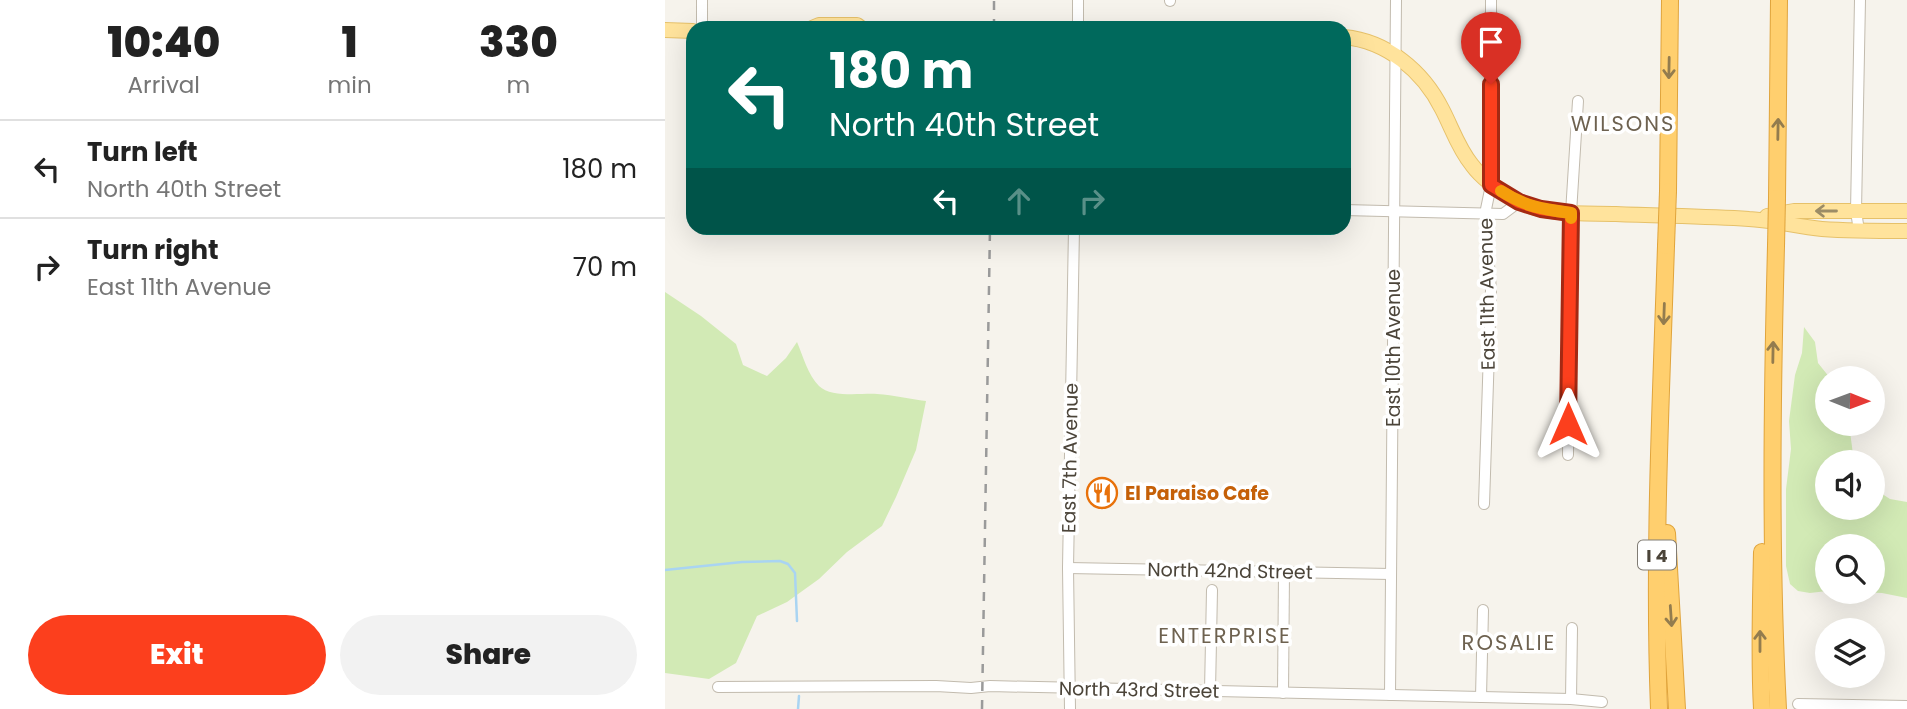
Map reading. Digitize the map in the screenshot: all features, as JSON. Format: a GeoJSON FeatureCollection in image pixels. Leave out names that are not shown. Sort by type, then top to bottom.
{"type":"FeatureCollection","features":[{"type":"Feature","properties":{"kind":"highway","name":"I 4"},"geometry":{"type":"LineString","coordinates":[[1659,709],[1657,578],[1668,191],[1670,0]]}},
{"type":"Feature","properties":{"kind":"highway"},"geometry":{"type":"LineString","coordinates":[[1777,709],[1772,420],[1779,0]]}},
{"type":"Feature","properties":{"kind":"highway"},"geometry":{"type":"LineString","coordinates":[[1661,401],[1677,709]]}},
{"type":"Feature","properties":{"kind":"highway"},"geometry":{"type":"LineString","coordinates":[[1762,709],[1760,611],[1772,420]]}},
{"type":"Feature","properties":{"kind":"main road"},"geometry":{"type":"LineString","coordinates":[[665,30],[686,31]]}},
{"type":"Feature","properties":{"kind":"main road"},"geometry":{"type":"LineString","coordinates":[[1351,38],[1395,55],[1427,84],[1472,167],[1491,185],[1519,202],[1541,209],[1571,213],[1752,219],[1821,229],[1907,231]]}},
{"type":"Feature","properties":{"kind":"main road"},"geometry":{"type":"LineString","coordinates":[[1752,219],[1794,211],[1907,211]]}},
{"type":"Feature","properties":{"kind":"street"},"geometry":{"type":"LineString","coordinates":[[702,0],[702,21]]}},
{"type":"Feature","properties":{"kind":"street"},"geometry":{"type":"LineString","coordinates":[[1078,0],[1078,21]]}},
{"type":"Feature","properties":{"kind":"street","name":"East 10th Avenue"},"geometry":{"type":"LineString","coordinates":[[1390,695],[1396,0]]}},
{"type":"Feature","properties":{"kind":"street","name":"East 11th Avenue"},"geometry":{"type":"LineString","coordinates":[[1484,504],[1491,290],[1485,214],[1491,185],[1491,0]]}},
{"type":"Feature","properties":{"kind":"street"},"geometry":{"type":"LineString","coordinates":[[1859,231],[1856,211],[1860,0]]}},
{"type":"Feature","properties":{"kind":"street"},"geometry":{"type":"LineString","coordinates":[[1568,455],[1571,213],[1578,101]]}},
{"type":"Feature","properties":{"kind":"street"},"geometry":{"type":"LineString","coordinates":[[1351,210],[1503,214],[1519,202]]}},
{"type":"Feature","properties":{"kind":"street","name":"East 7th Avenue"},"geometry":{"type":"LineString","coordinates":[[1070,709],[1068,568],[1074,235]]}},
{"type":"Feature","properties":{"kind":"street","name":"North 42nd Street"},"geometry":{"type":"LineString","coordinates":[[1068,568],[1391,574]]}},
{"type":"Feature","properties":{"kind":"street"},"geometry":{"type":"LineString","coordinates":[[1283,693],[1284,572]]}},
{"type":"Feature","properties":{"kind":"street"},"geometry":{"type":"LineString","coordinates":[[1210,691],[1212,590]]}},
{"type":"Feature","properties":{"kind":"street"},"geometry":{"type":"LineString","coordinates":[[1481,697],[1483,610]]}},
{"type":"Feature","properties":{"kind":"street"},"geometry":{"type":"LineString","coordinates":[[1571,699],[1572,628]]}},
{"type":"Feature","properties":{"kind":"street","name":"North 43rd Street"},"geometry":{"type":"LineString","coordinates":[[718,687],[991,686],[1571,699],[1602,702]]}},
{"type":"Feature","properties":{"kind":"street"},"geometry":{"type":"LineString","coordinates":[[1457,697],[1457,709]]}},
{"type":"Feature","properties":{"kind":"street"},"geometry":{"type":"LineString","coordinates":[[1798,704],[1907,706]]}},
{"type":"Feature","properties":{"kind":"green space"},"geometry":{"type":"Polygon","coordinates":[[[665,292],[736,344],[743,365],[767,376],[786,358],[797,342],[812,376],[824,390],[838,394],[883,395],[926,401],[916,450],[882,526],[847,552],[819,579],[787,602],[757,616],[736,663],[709,679],[665,673],[665,292]]]}},
{"type":"Feature","properties":{"kind":"green space"},"geometry":{"type":"Polygon","coordinates":[[[1804,327],[1815,342],[1820,366],[1815,366],[1815,436],[1851,436],[1852,450],[1815,450],[1815,520],[1885,520],[1885,496],[1907,502],[1907,598],[1885,594],[1885,534],[1815,534],[1815,592],[1798,591],[1790,584],[1786,566],[1786,489],[1791,449],[1789,421],[1795,375],[1802,353],[1804,327]]]}},
{"type":"Feature","properties":{"kind":"waterway"},"geometry":{"type":"LineString","coordinates":[[665,570],[742,562],[780,561],[788,564],[795,573],[797,621]]}},
{"type":"Feature","properties":{"kind":"waterway"},"geometry":{"type":"LineString","coordinates":[[798,709],[799,696]]}},
{"type":"Feature","properties":{"kind":"railway"},"geometry":{"type":"LineString","coordinates":[[994,0],[994,21]]}},
{"type":"Feature","properties":{"kind":"railway"},"geometry":{"type":"LineString","coordinates":[[982,709],[990,235]]}},
{"type":"Feature","properties":{"kind":"slow traffic"},"geometry":{"type":"LineString","coordinates":[[1501,191],[1528,205],[1571,213],[1571,218]]}},
{"type":"Feature","properties":{"kind":"place","name":"El Paraiso Cafe"},"geometry":{"type":"Point","coordinates":[1102,493]}},
{"type":"Feature","properties":{"kind":"district","name":"WILSONS"},"geometry":{"type":"Point","coordinates":[1623,123]}},
{"type":"Feature","properties":{"kind":"district","name":"ENTERPRISE"},"geometry":{"type":"Point","coordinates":[1225,635]}},
{"type":"Feature","properties":{"kind":"district","name":"ROSALIE"},"geometry":{"type":"Point","coordinates":[1509,642]}},
{"type":"Feature","properties":{"kind":"route"},"geometry":{"type":"LineString","coordinates":[[1491,84],[1491,185],[1519,202],[1541,209],[1571,213],[1568,424]]}}]}
